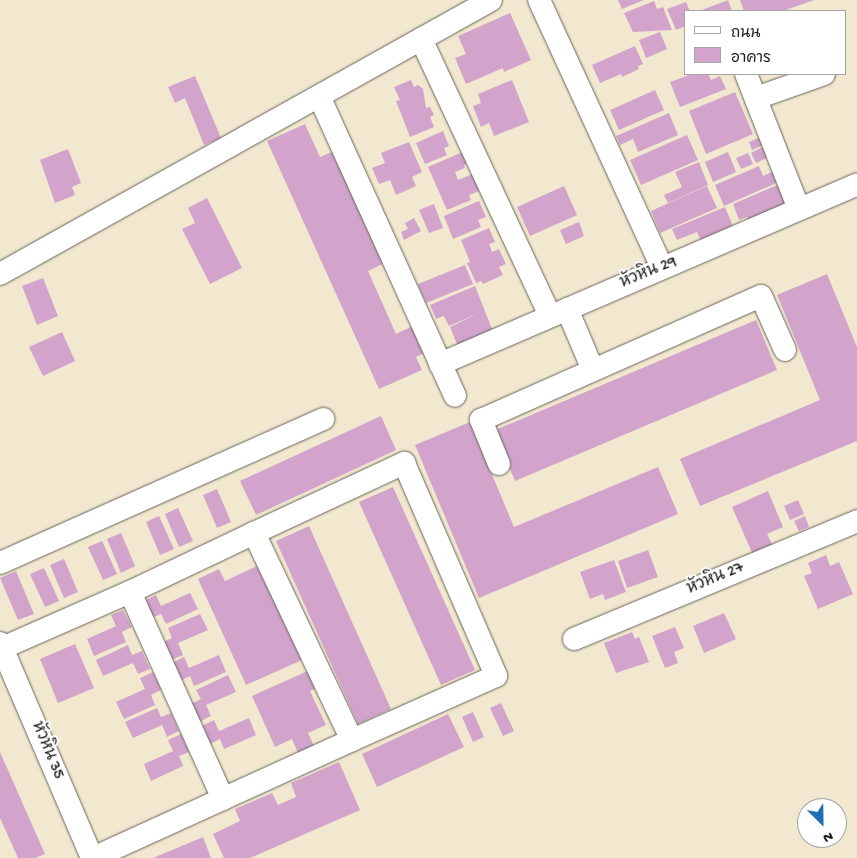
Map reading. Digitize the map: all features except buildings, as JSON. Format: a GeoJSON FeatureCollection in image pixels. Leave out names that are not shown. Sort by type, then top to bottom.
{"type":"FeatureCollection","features":[{"type":"Feature","properties":{"kind":"street"},"geometry":{"type":"LineString","coordinates":[[0,274],[491,0]]}},
{"type":"Feature","properties":{"kind":"street"},"geometry":{"type":"LineString","coordinates":[[539,0],[662,268]]}},
{"type":"Feature","properties":{"kind":"street"},"geometry":{"type":"LineString","coordinates":[[421,39],[558,313],[593,370]]}},
{"type":"Feature","properties":{"kind":"street"},"geometry":{"type":"LineString","coordinates":[[746,75],[798,209]]}},
{"type":"Feature","properties":{"kind":"street"},"geometry":{"type":"LineString","coordinates":[[756,98],[821,75]]}},
{"type":"Feature","properties":{"kind":"street"},"geometry":{"type":"LineString","coordinates":[[318,96],[455,396]]}},
{"type":"Feature","properties":{"kind":"street","name":"หัวหิน 29"},"geometry":{"type":"LineString","coordinates":[[440,364],[857,184]]}},
{"type":"Feature","properties":{"kind":"street"},"geometry":{"type":"LineString","coordinates":[[499,464],[481,420],[761,296],[785,350]]}},
{"type":"Feature","properties":{"kind":"street"},"geometry":{"type":"LineString","coordinates":[[0,563],[324,419]]}},
{"type":"Feature","properties":{"kind":"street"},"geometry":{"type":"LineString","coordinates":[[1,647],[130,592],[404,463],[496,676],[93,858]]}},
{"type":"Feature","properties":{"kind":"street","name":"หัวหิน 27"},"geometry":{"type":"LineString","coordinates":[[574,639],[857,521]]}},
{"type":"Feature","properties":{"kind":"street"},"geometry":{"type":"LineString","coordinates":[[254,533],[352,740]]}},
{"type":"Feature","properties":{"kind":"street"},"geometry":{"type":"LineString","coordinates":[[130,592],[223,799]]}},
{"type":"Feature","properties":{"kind":"street","name":"หัวหิน 35"},"geometry":{"type":"LineString","coordinates":[[1,647],[93,858]]}}]}
